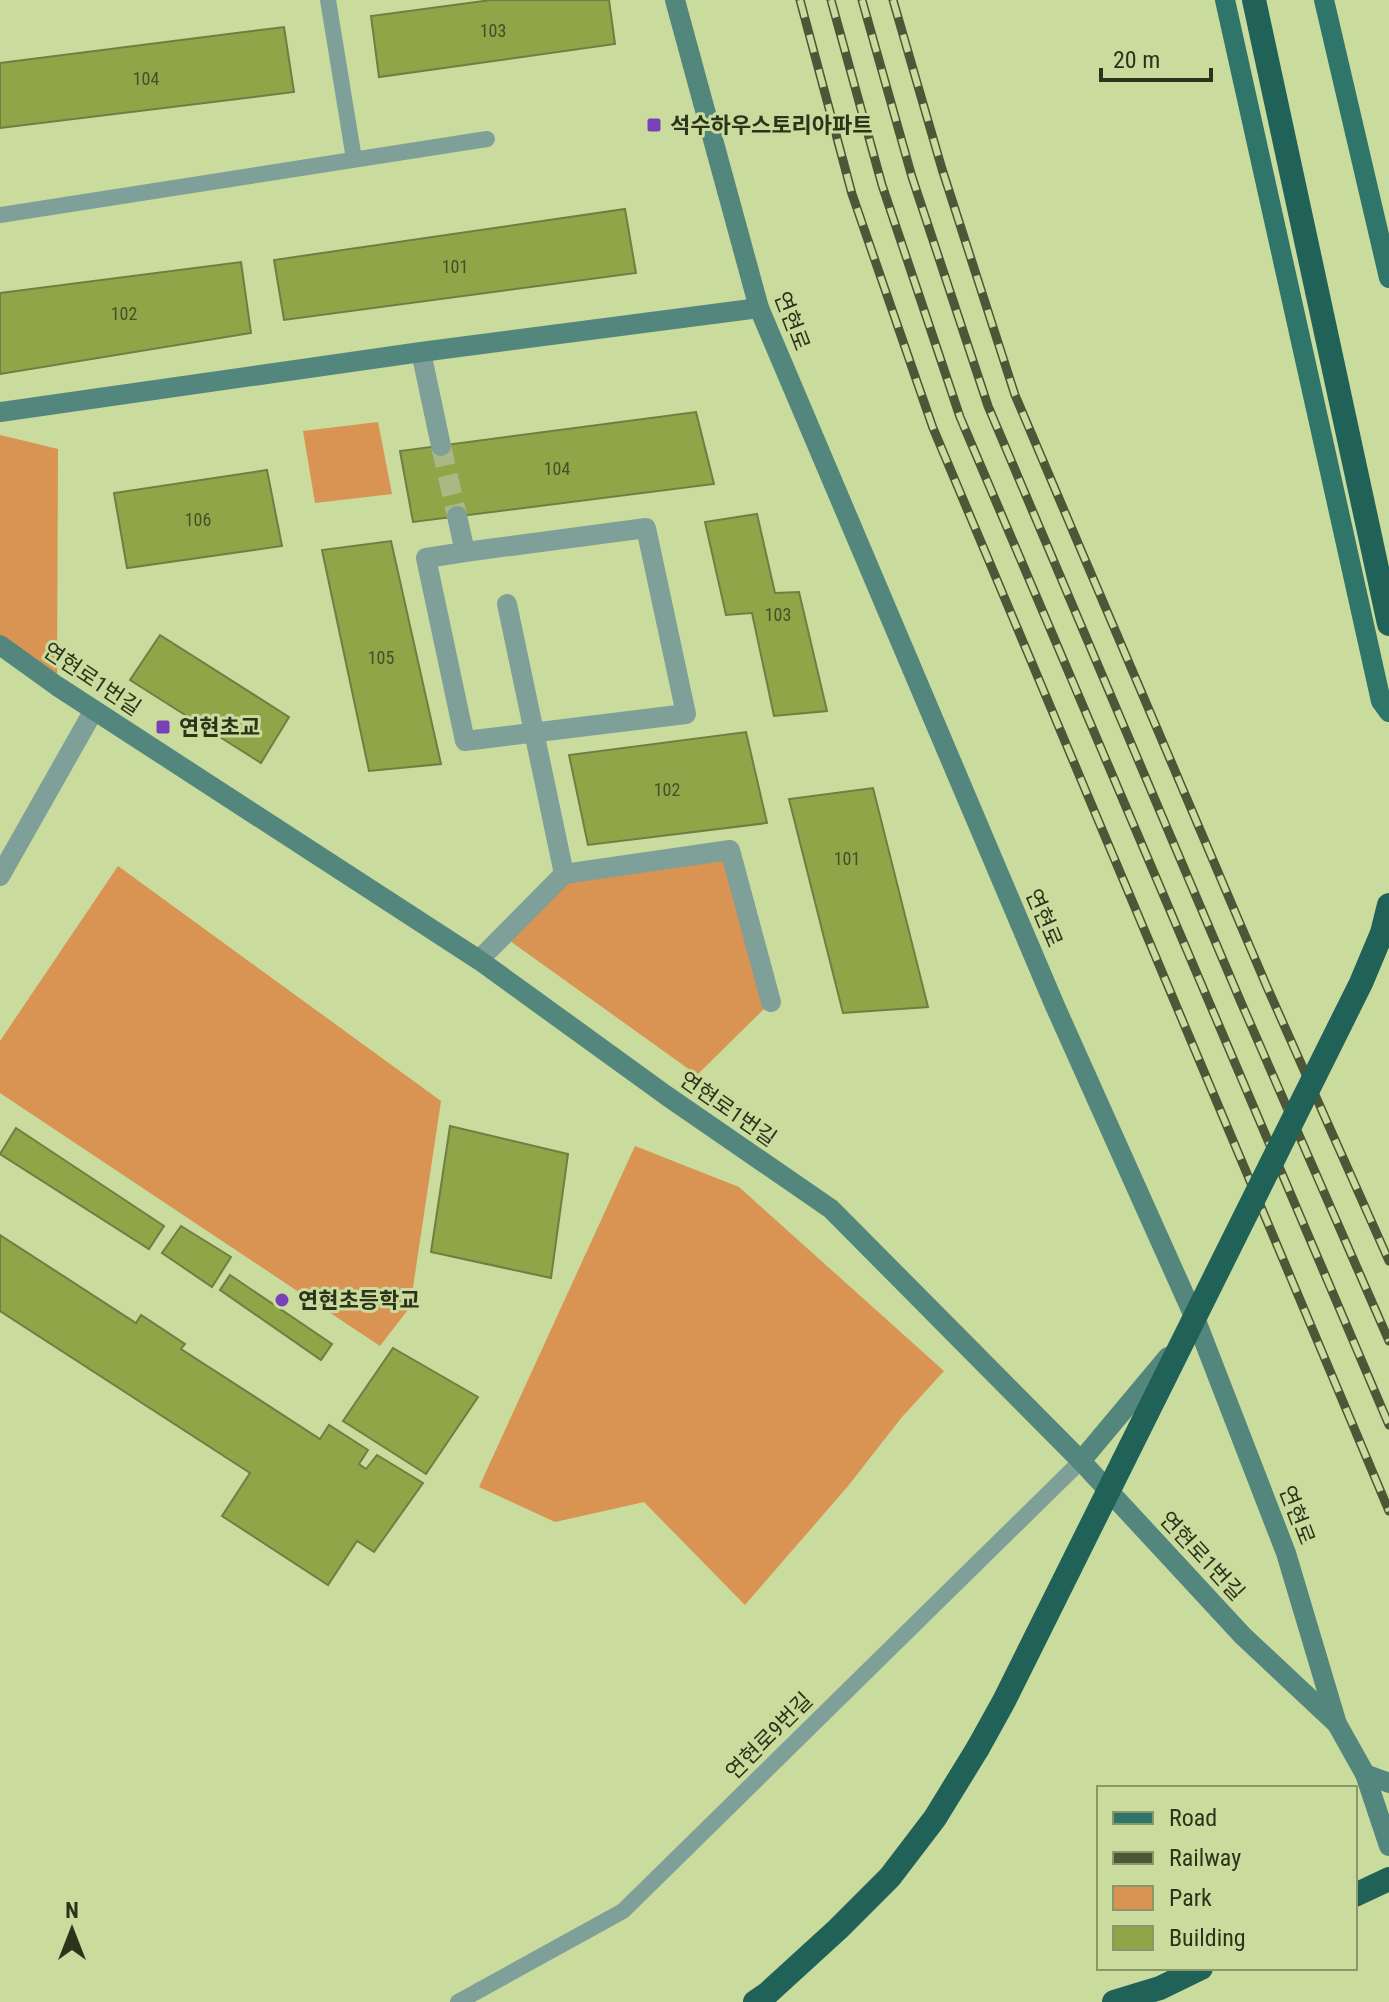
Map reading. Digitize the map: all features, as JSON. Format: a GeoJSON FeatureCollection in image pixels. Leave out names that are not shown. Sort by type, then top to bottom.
{"type":"FeatureCollection","features":[{"type":"Feature","properties":{"kind":"highway"},"geometry":{"type":"LineString","coordinates":[[1254,0],[1389,624]]}},
{"type":"Feature","properties":{"kind":"highway"},"geometry":{"type":"LineString","coordinates":[[755,2002],[838,1929],[890,1877],[935,1818],[978,1748],[1361,983],[1382,933],[1389,905]]}},
{"type":"Feature","properties":{"kind":"highway"},"geometry":{"type":"LineString","coordinates":[[1357,1894],[1389,1879]]}},
{"type":"Feature","properties":{"kind":"highway"},"geometry":{"type":"LineString","coordinates":[[1114,2002],[1160,1988],[1197,1970]]}},
{"type":"Feature","properties":{"kind":"main road"},"geometry":{"type":"LineString","coordinates":[[1225,0],[1381,701],[1389,712]]}},
{"type":"Feature","properties":{"kind":"main road"},"geometry":{"type":"LineString","coordinates":[[1324,0],[1389,278]]}},
{"type":"Feature","properties":{"kind":"street","name":"연현로"},"geometry":{"type":"LineString","coordinates":[[675,0],[759,308],[1055,1006],[1197,1323],[1286,1553],[1337,1724],[1365,1774],[1389,1846]]}},
{"type":"Feature","properties":{"kind":"street"},"geometry":{"type":"LineString","coordinates":[[0,412],[759,308]]}},
{"type":"Feature","properties":{"kind":"street"},"geometry":{"type":"LineString","coordinates":[[421,352],[441,446]]}},
{"type":"Feature","properties":{"kind":"street"},"geometry":{"type":"LineString","coordinates":[[457,516],[465,552]]}},
{"type":"Feature","properties":{"kind":"street"},"geometry":{"type":"LineString","coordinates":[[646,528],[686,714],[465,741],[426,558],[465,552],[646,528]]}},
{"type":"Feature","properties":{"kind":"street"},"geometry":{"type":"LineString","coordinates":[[507,604],[564,874]]}},
{"type":"Feature","properties":{"kind":"street","name":"연현로1번길"},"geometry":{"type":"LineString","coordinates":[[0,645],[94,710],[479,960],[667,1096],[831,1209],[1081,1461],[1243,1636],[1337,1724]]}},
{"type":"Feature","properties":{"kind":"street"},"geometry":{"type":"LineString","coordinates":[[0,876],[94,710]]}},
{"type":"Feature","properties":{"kind":"street"},"geometry":{"type":"LineString","coordinates":[[479,960],[564,874],[730,850],[771,1002]]}},
{"type":"Feature","properties":{"kind":"street"},"geometry":{"type":"LineString","coordinates":[[1081,1461],[1197,1323]]}},
{"type":"Feature","properties":{"kind":"street"},"geometry":{"type":"LineString","coordinates":[[1365,1774],[1389,1783]]}},
{"type":"Feature","properties":{"kind":"lane"},"geometry":{"type":"LineString","coordinates":[[328,0],[354,159]]}},
{"type":"Feature","properties":{"kind":"lane"},"geometry":{"type":"LineString","coordinates":[[0,215],[487,139]]}},
{"type":"Feature","properties":{"kind":"lane","name":"연현로9번길"},"geometry":{"type":"LineString","coordinates":[[458,2002],[623,1911],[1081,1461]]}},
{"type":"Feature","properties":{"kind":"green space"},"geometry":{"type":"Polygon","coordinates":[[[378,422],[392,494],[315,503],[303,431],[378,422]]]}},
{"type":"Feature","properties":{"kind":"green space"},"geometry":{"type":"Polygon","coordinates":[[[0,435],[58,449],[57,686],[0,645],[0,435]]]}},
{"type":"Feature","properties":{"kind":"green space"},"geometry":{"type":"Polygon","coordinates":[[[730,850],[771,1002],[697,1075],[503,936],[564,874],[730,850]]]}},
{"type":"Feature","properties":{"kind":"green space"},"geometry":{"type":"Polygon","coordinates":[[[118,866],[441,1101],[410,1307],[380,1346],[0,1093],[0,1041],[118,866]]]}},
{"type":"Feature","properties":{"kind":"green space"},"geometry":{"type":"Polygon","coordinates":[[[635,1146],[739,1187],[944,1371],[745,1605],[644,1502],[555,1522],[479,1487],[635,1146]]]}},
{"type":"Feature","properties":{"kind":"building"},"geometry":{"type":"Polygon","coordinates":[[[491,0],[609,0],[615,44],[379,77],[371,16],[491,0]]]}},
{"type":"Feature","properties":{"kind":"building"},"geometry":{"type":"Polygon","coordinates":[[[284,27],[294,92],[0,128],[0,63],[284,27]]]}},
{"type":"Feature","properties":{"kind":"building"},"geometry":{"type":"Polygon","coordinates":[[[625,209],[636,273],[284,320],[274,260],[625,209]]]}},
{"type":"Feature","properties":{"kind":"building"},"geometry":{"type":"Polygon","coordinates":[[[241,262],[251,333],[0,374],[0,293],[241,262]]]}},
{"type":"Feature","properties":{"kind":"building"},"geometry":{"type":"Polygon","coordinates":[[[696,412],[714,484],[413,522],[400,451],[696,412]]]}},
{"type":"Feature","properties":{"kind":"building"},"geometry":{"type":"Polygon","coordinates":[[[267,470],[282,546],[127,568],[114,493],[267,470]]]}},
{"type":"Feature","properties":{"kind":"building"},"geometry":{"type":"Polygon","coordinates":[[[757,514],[775,593],[799,592],[827,711],[774,716],[752,613],[726,615],[705,522],[757,514]]]}},
{"type":"Feature","properties":{"kind":"building"},"geometry":{"type":"Polygon","coordinates":[[[391,541],[441,764],[369,771],[322,550],[391,541]]]}},
{"type":"Feature","properties":{"kind":"building"},"geometry":{"type":"Polygon","coordinates":[[[160,635],[289,717],[261,763],[130,680],[160,635]]]}},
{"type":"Feature","properties":{"kind":"building"},"geometry":{"type":"Polygon","coordinates":[[[746,732],[767,823],[588,845],[569,755],[746,732]]]}},
{"type":"Feature","properties":{"kind":"building"},"geometry":{"type":"Polygon","coordinates":[[[873,788],[928,1007],[843,1013],[789,799],[873,788]]]}},
{"type":"Feature","properties":{"kind":"building"},"geometry":{"type":"Polygon","coordinates":[[[450,1126],[568,1154],[551,1278],[431,1252],[450,1126]]]}},
{"type":"Feature","properties":{"kind":"building"},"geometry":{"type":"Polygon","coordinates":[[[16,1128],[164,1226],[149,1249],[0,1154],[16,1128]]]}},
{"type":"Feature","properties":{"kind":"building"},"geometry":{"type":"Polygon","coordinates":[[[181,1226],[231,1257],[212,1287],[162,1253],[181,1226]]]}},
{"type":"Feature","properties":{"kind":"building"},"geometry":{"type":"Polygon","coordinates":[[[0,1235],[136,1323],[141,1315],[185,1344],[181,1349],[320,1439],[329,1425],[368,1450],[359,1464],[366,1469],[377,1455],[423,1483],[374,1552],[357,1541],[328,1585],[222,1516],[250,1473],[0,1311],[0,1235]]]}},
{"type":"Feature","properties":{"kind":"building"},"geometry":{"type":"Polygon","coordinates":[[[230,1275],[332,1344],[321,1360],[220,1290],[230,1275]]]}},
{"type":"Feature","properties":{"kind":"building"},"geometry":{"type":"Polygon","coordinates":[[[393,1348],[478,1397],[426,1474],[343,1421],[393,1348]]]}},
{"type":"Feature","properties":{"kind":"tunnel"},"geometry":{"type":"LineString","coordinates":[[441,446],[457,516]]}},
{"type":"Feature","properties":{"kind":"railway"},"geometry":{"type":"LineString","coordinates":[[800,0],[852,194],[933,428],[1389,1511]]}},
{"type":"Feature","properties":{"kind":"railway"},"geometry":{"type":"LineString","coordinates":[[831,0],[882,185],[960,417],[1389,1425]]}},
{"type":"Feature","properties":{"kind":"railway"},"geometry":{"type":"LineString","coordinates":[[862,0],[912,177],[988,406],[1240,1000],[1389,1341]]}},
{"type":"Feature","properties":{"kind":"railway"},"geometry":{"type":"LineString","coordinates":[[893,0],[942,169],[1015,395],[1267,987],[1389,1261]]}},
{"type":"Feature","properties":{"kind":"place","name":"석수하우스토리아파트"},"geometry":{"type":"Point","coordinates":[654,125]}},
{"type":"Feature","properties":{"kind":"place","name":"연현초교"},"geometry":{"type":"Point","coordinates":[163,727]}},
{"type":"Feature","properties":{"kind":"place","name":"연현초등학교"},"geometry":{"type":"Point","coordinates":[282,1300]}}]}
